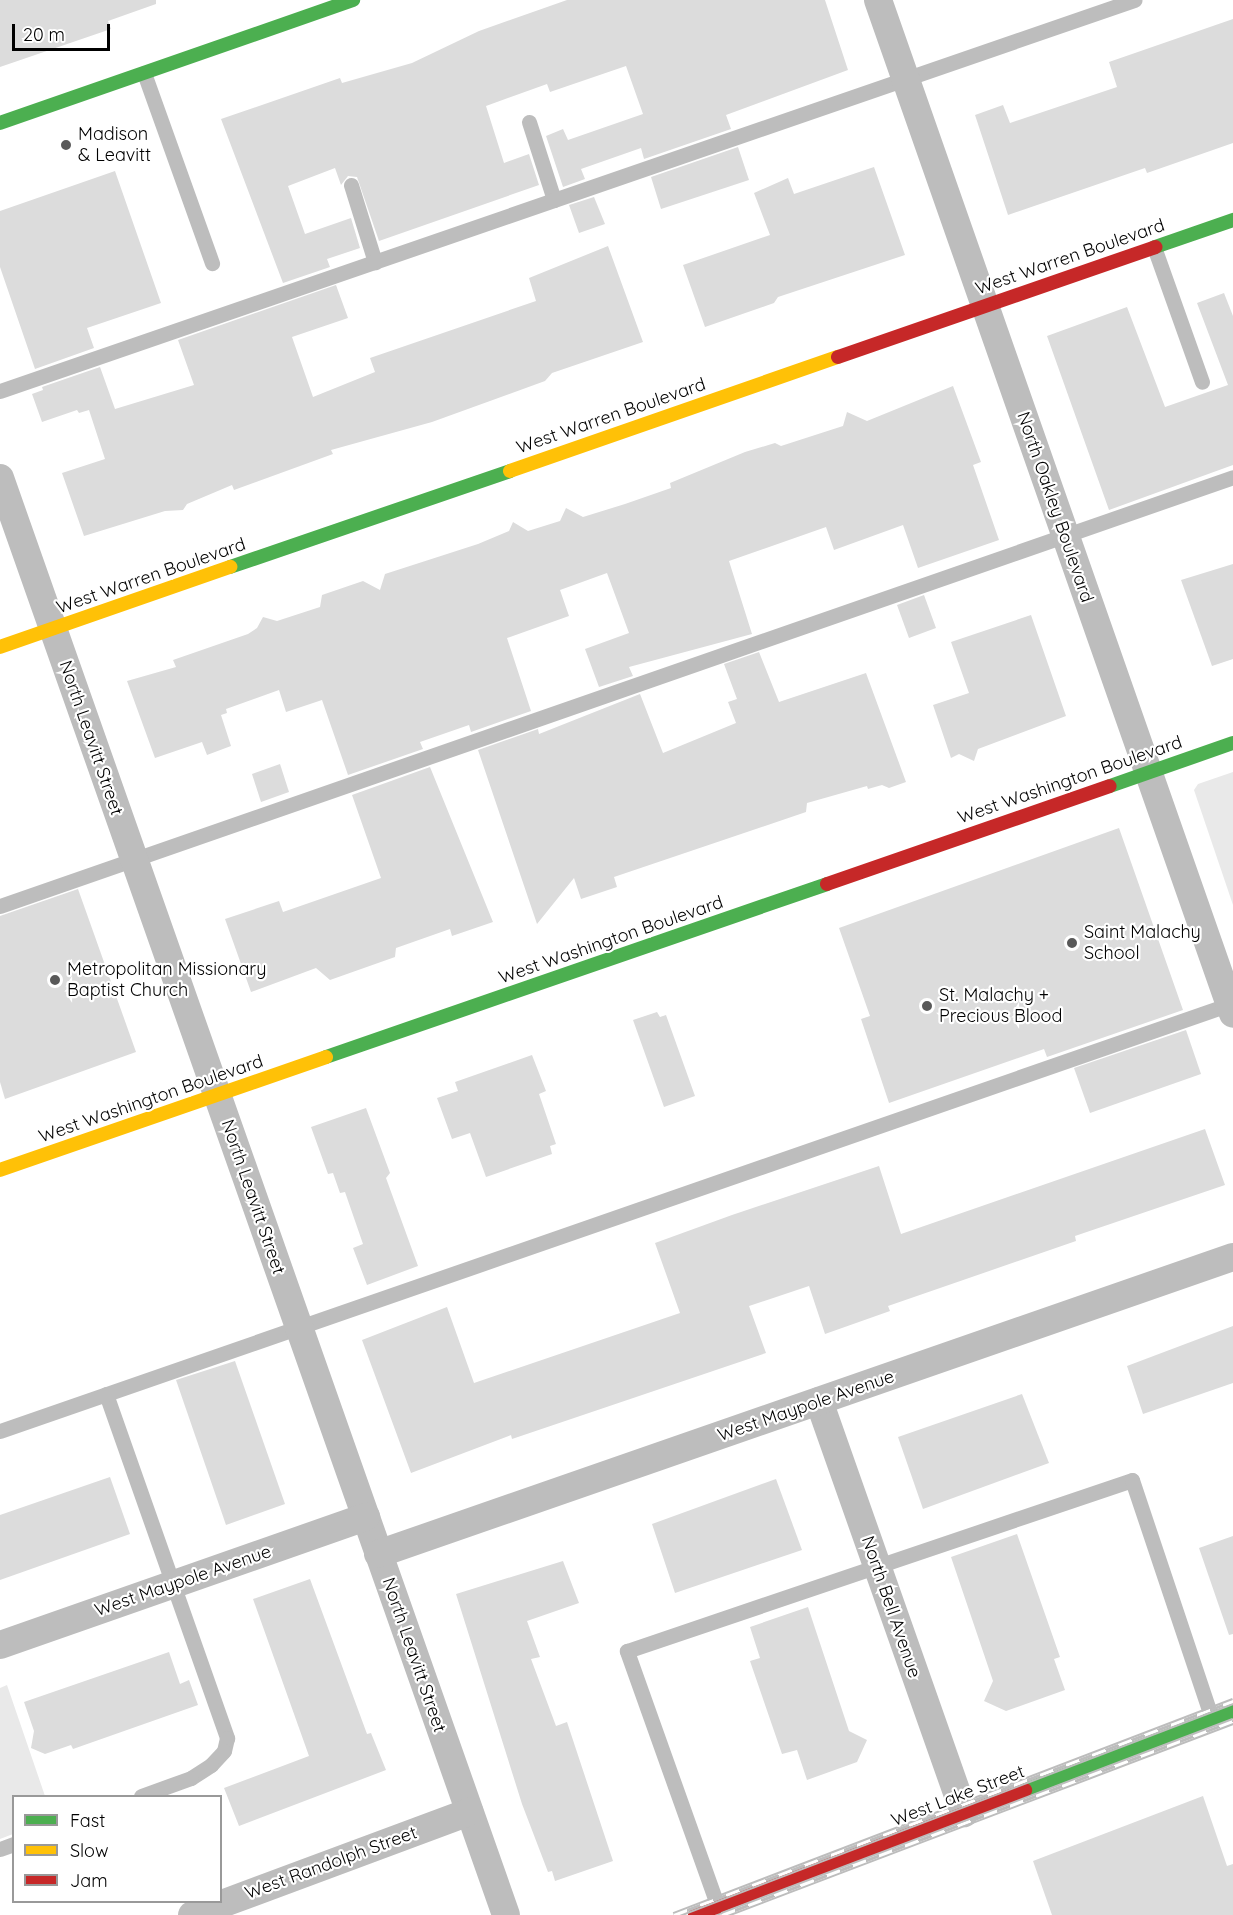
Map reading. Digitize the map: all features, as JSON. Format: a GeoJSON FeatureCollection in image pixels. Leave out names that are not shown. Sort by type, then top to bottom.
{"type":"FeatureCollection","features":[{"type":"Feature","properties":{"kind":"street"},"geometry":{"type":"LineString","coordinates":[[0,123],[353,0]]}},
{"type":"Feature","properties":{"kind":"street","name":"North Oakley Boulevard"},"geometry":{"type":"LineString","coordinates":[[878,0],[1231,1009]]}},
{"type":"Feature","properties":{"kind":"street","name":"West Warren Boulevard"},"geometry":{"type":"LineString","coordinates":[[0,647],[1233,220]]}},
{"type":"Feature","properties":{"kind":"street","name":"North Leavitt Street"},"geometry":{"type":"LineString","coordinates":[[0,478],[506,1915]]}},
{"type":"Feature","properties":{"kind":"street","name":"West Washington Boulevard"},"geometry":{"type":"LineString","coordinates":[[0,1170],[1233,743]]}},
{"type":"Feature","properties":{"kind":"street","name":"West Maypole Avenue"},"geometry":{"type":"LineString","coordinates":[[378,1554],[1233,1257]]}},
{"type":"Feature","properties":{"kind":"street","name":"North Bell Avenue"},"geometry":{"type":"LineString","coordinates":[[819,1401],[964,1813]]}},
{"type":"Feature","properties":{"kind":"street","name":"West Maypole Avenue"},"geometry":{"type":"LineString","coordinates":[[0,1645],[366,1517]]}},
{"type":"Feature","properties":{"kind":"street","name":"West Lake Street"},"geometry":{"type":"LineString","coordinates":[[695,1915],[1233,1711]]}},
{"type":"Feature","properties":{"kind":"street","name":"West Randolph Street"},"geometry":{"type":"LineString","coordinates":[[192,1915],[469,1812]]}},
{"type":"Feature","properties":{"kind":"lane"},"geometry":{"type":"LineString","coordinates":[[0,391],[1134,0]]}},
{"type":"Feature","properties":{"kind":"lane"},"geometry":{"type":"LineString","coordinates":[[144,73],[212,263]]}},
{"type":"Feature","properties":{"kind":"lane"},"geometry":{"type":"LineString","coordinates":[[529,123],[554,200]]}},
{"type":"Feature","properties":{"kind":"lane"},"geometry":{"type":"LineString","coordinates":[[351,185],[375,262]]}},
{"type":"Feature","properties":{"kind":"lane"},"geometry":{"type":"LineString","coordinates":[[1154,248],[1202,382]]}},
{"type":"Feature","properties":{"kind":"lane"},"geometry":{"type":"LineString","coordinates":[[0,906],[1233,477]]}},
{"type":"Feature","properties":{"kind":"lane"},"geometry":{"type":"LineString","coordinates":[[0,1431],[1231,1009]]}},
{"type":"Feature","properties":{"kind":"lane"},"geometry":{"type":"LineString","coordinates":[[106,1394],[227,1738],[224,1750],[212,1765],[145,1795]]}},
{"type":"Feature","properties":{"kind":"lane"},"geometry":{"type":"LineString","coordinates":[[717,1906],[627,1652],[1132,1480],[1212,1719]]}},
{"type":"Feature","properties":{"kind":"shaded area"},"geometry":{"type":"Polygon","coordinates":[[[1233,772],[1233,905],[1194,790],[1198,784],[1233,772]]]}},
{"type":"Feature","properties":{"kind":"shaded area"},"geometry":{"type":"Polygon","coordinates":[[[7,1685],[45,1795],[12,1795],[12,1834],[0,1839],[0,1688],[7,1685]]]}},
{"type":"Feature","properties":{"kind":"building"},"geometry":{"type":"Polygon","coordinates":[[[0,0],[156,0],[156,4],[108,21],[111,29],[0,67],[0,0]]]}},
{"type":"Feature","properties":{"kind":"building"},"geometry":{"type":"Polygon","coordinates":[[[567,0],[825,0],[848,70],[726,115],[731,129],[644,159],[641,148],[581,169],[585,179],[563,187],[546,136],[563,129],[568,140],[643,114],[626,66],[550,92],[547,84],[486,106],[504,163],[529,154],[539,185],[379,241],[357,177],[348,176],[341,185],[335,168],[288,186],[305,234],[351,218],[360,248],[327,259],[330,267],[283,283],[221,119],[340,78],[342,83],[412,63],[479,31],[567,0]]]}},
{"type":"Feature","properties":{"kind":"building"},"geometry":{"type":"Polygon","coordinates":[[[1233,19],[1233,143],[1147,173],[1145,168],[1008,215],[975,115],[1003,105],[1010,123],[1117,87],[1109,62],[1233,19]]]}},
{"type":"Feature","properties":{"kind":"building"},"geometry":{"type":"Polygon","coordinates":[[[738,147],[749,180],[661,209],[651,177],[738,147]]]}},
{"type":"Feature","properties":{"kind":"building"},"geometry":{"type":"Polygon","coordinates":[[[874,167],[905,255],[778,297],[774,303],[705,327],[683,265],[770,235],[754,193],[788,178],[794,194],[874,167]]]}},
{"type":"Feature","properties":{"kind":"building"},"geometry":{"type":"Polygon","coordinates":[[[115,171],[161,303],[87,328],[94,348],[35,369],[0,267],[0,211],[115,171]]]}},
{"type":"Feature","properties":{"kind":"building"},"geometry":{"type":"Polygon","coordinates":[[[594,197],[605,224],[579,233],[569,205],[594,197]]]}},
{"type":"Feature","properties":{"kind":"building"},"geometry":{"type":"Polygon","coordinates":[[[608,246],[643,342],[552,373],[545,381],[432,422],[331,450],[333,454],[234,490],[232,485],[187,504],[183,510],[165,511],[84,536],[62,473],[105,459],[89,410],[79,413],[77,410],[42,422],[32,394],[43,390],[42,387],[100,367],[115,409],[194,385],[178,340],[336,285],[348,318],[292,337],[313,397],[375,372],[370,358],[536,301],[529,278],[608,246]]]}},
{"type":"Feature","properties":{"kind":"building"},"geometry":{"type":"Polygon","coordinates":[[[1224,293],[1233,316],[1233,465],[1109,510],[1047,336],[1127,307],[1165,407],[1228,385],[1197,303],[1224,293]]]}},
{"type":"Feature","properties":{"kind":"building"},"geometry":{"type":"Polygon","coordinates":[[[953,386],[981,462],[973,465],[999,540],[918,568],[903,525],[834,550],[826,527],[729,561],[752,634],[629,667],[633,676],[599,687],[585,649],[629,633],[607,573],[560,590],[569,616],[507,638],[531,711],[471,732],[469,725],[420,742],[423,749],[348,775],[322,700],[286,712],[279,690],[226,709],[227,713],[221,715],[231,746],[207,755],[202,742],[155,758],[127,681],[176,667],[173,660],[248,634],[257,628],[263,617],[277,621],[320,607],[322,595],[363,581],[380,590],[385,574],[478,544],[509,531],[513,522],[528,531],[560,521],[566,508],[583,517],[671,488],[670,483],[745,452],[775,443],[781,446],[843,426],[847,412],[867,421],[953,386]]]}},
{"type":"Feature","properties":{"kind":"building"},"geometry":{"type":"Polygon","coordinates":[[[1233,564],[1233,659],[1212,666],[1181,580],[1233,564]]]}},
{"type":"Feature","properties":{"kind":"building"},"geometry":{"type":"Polygon","coordinates":[[[924,595],[936,628],[909,638],[897,605],[924,595]]]}},
{"type":"Feature","properties":{"kind":"building"},"geometry":{"type":"Polygon","coordinates":[[[1031,615],[1066,716],[978,749],[974,761],[959,754],[951,758],[933,705],[969,693],[951,642],[1031,615]]]}},
{"type":"Feature","properties":{"kind":"building"},"geometry":{"type":"Polygon","coordinates":[[[759,652],[779,702],[866,673],[906,782],[889,788],[882,785],[868,789],[867,786],[807,803],[806,812],[614,877],[617,887],[581,899],[574,878],[537,924],[478,750],[538,729],[539,734],[640,694],[663,753],[736,723],[728,702],[737,699],[724,664],[759,652]]]}},
{"type":"Feature","properties":{"kind":"building"},"geometry":{"type":"Polygon","coordinates":[[[280,764],[289,792],[261,802],[252,774],[280,764]]]}},
{"type":"Feature","properties":{"kind":"building"},"geometry":{"type":"Polygon","coordinates":[[[430,767],[493,922],[452,936],[450,929],[396,948],[395,957],[330,980],[316,968],[251,992],[225,919],[279,901],[283,912],[381,878],[352,795],[430,767]]]}},
{"type":"Feature","properties":{"kind":"building"},"geometry":{"type":"Polygon","coordinates":[[[1119,828],[1183,1010],[1047,1057],[1044,1049],[889,1103],[861,1019],[870,1016],[839,928],[1119,828]]]}},
{"type":"Feature","properties":{"kind":"building","name":"Metropolitan Missionary Baptist Church"},"geometry":{"type":"Polygon","coordinates":[[[78,889],[136,1052],[5,1099],[0,1082],[0,916],[78,889]]]}},
{"type":"Feature","properties":{"kind":"building"},"geometry":{"type":"Polygon","coordinates":[[[657,1012],[660,1017],[666,1015],[695,1096],[664,1107],[633,1020],[657,1012]]]}},
{"type":"Feature","properties":{"kind":"building"},"geometry":{"type":"Polygon","coordinates":[[[1186,1030],[1201,1074],[1090,1113],[1074,1068],[1186,1030]]]}},
{"type":"Feature","properties":{"kind":"building"},"geometry":{"type":"Polygon","coordinates":[[[532,1055],[546,1091],[539,1094],[556,1144],[550,1146],[552,1154],[486,1177],[470,1133],[452,1139],[437,1098],[458,1091],[455,1082],[532,1055]]]}},
{"type":"Feature","properties":{"kind":"building"},"geometry":{"type":"Polygon","coordinates":[[[366,1108],[390,1173],[386,1178],[418,1266],[367,1285],[353,1248],[363,1244],[345,1192],[340,1193],[333,1173],[328,1174],[311,1127],[366,1108]]]}},
{"type":"Feature","properties":{"kind":"building"},"geometry":{"type":"Polygon","coordinates":[[[1205,1129],[1225,1185],[1075,1236],[1076,1241],[888,1306],[890,1311],[825,1334],[809,1286],[749,1306],[766,1353],[512,1439],[511,1435],[411,1473],[362,1340],[447,1307],[474,1383],[680,1313],[655,1243],[732,1215],[879,1166],[901,1234],[1205,1129]]]}},
{"type":"Feature","properties":{"kind":"building"},"geometry":{"type":"Polygon","coordinates":[[[1233,1326],[1233,1383],[1143,1414],[1127,1366],[1233,1326]]]}},
{"type":"Feature","properties":{"kind":"building"},"geometry":{"type":"Polygon","coordinates":[[[235,1361],[285,1504],[226,1525],[176,1380],[235,1361]]]}},
{"type":"Feature","properties":{"kind":"building"},"geometry":{"type":"Polygon","coordinates":[[[1022,1394],[1049,1463],[923,1509],[898,1437],[1022,1394]]]}},
{"type":"Feature","properties":{"kind":"building"},"geometry":{"type":"Polygon","coordinates":[[[110,1477],[130,1534],[0,1580],[0,1515],[110,1477]]]}},
{"type":"Feature","properties":{"kind":"building"},"geometry":{"type":"Polygon","coordinates":[[[776,1479],[802,1550],[675,1593],[652,1524],[776,1479]]]}},
{"type":"Feature","properties":{"kind":"building"},"geometry":{"type":"Polygon","coordinates":[[[1017,1534],[1060,1657],[1054,1659],[1065,1690],[1006,1711],[984,1701],[993,1681],[951,1557],[1017,1534]]]}},
{"type":"Feature","properties":{"kind":"building"},"geometry":{"type":"Polygon","coordinates":[[[1233,1536],[1233,1634],[1229,1635],[1199,1548],[1233,1536]]]}},
{"type":"Feature","properties":{"kind":"building"},"geometry":{"type":"Polygon","coordinates":[[[563,1561],[579,1603],[527,1621],[540,1657],[531,1659],[556,1726],[567,1722],[613,1861],[555,1881],[552,1871],[548,1872],[522,1804],[456,1594],[563,1561]]]}},
{"type":"Feature","properties":{"kind":"building"},"geometry":{"type":"Polygon","coordinates":[[[310,1579],[367,1734],[371,1733],[386,1770],[239,1826],[224,1788],[309,1756],[253,1599],[310,1579]]]}},
{"type":"Feature","properties":{"kind":"building"},"geometry":{"type":"Polygon","coordinates":[[[808,1607],[849,1731],[867,1740],[857,1762],[807,1780],[797,1750],[782,1754],[750,1661],[760,1658],[750,1627],[808,1607]]]}},
{"type":"Feature","properties":{"kind":"building"},"geometry":{"type":"Polygon","coordinates":[[[169,1652],[180,1684],[189,1680],[198,1705],[73,1749],[71,1745],[45,1754],[31,1748],[34,1731],[24,1702],[169,1652]]]}},
{"type":"Feature","properties":{"kind":"building"},"geometry":{"type":"Polygon","coordinates":[[[1203,1796],[1227,1866],[1233,1864],[1233,1915],[1052,1915],[1033,1861],[1203,1796]]]}},
{"type":"Feature","properties":{"kind":"railway"},"geometry":{"type":"LineString","coordinates":[[674,1915],[1233,1701]]}},
{"type":"Feature","properties":{"kind":"railway"},"geometry":{"type":"LineString","coordinates":[[722,1915],[1233,1721]]}},
{"type":"Feature","properties":{"kind":"traffic: fast"},"geometry":{"type":"LineString","coordinates":[[0,123],[353,0]]}},
{"type":"Feature","properties":{"kind":"traffic: fast"},"geometry":{"type":"LineString","coordinates":[[1155,247],[1233,220]]}},
{"type":"Feature","properties":{"kind":"traffic: fast"},"geometry":{"type":"LineString","coordinates":[[230,567],[510,471]]}},
{"type":"Feature","properties":{"kind":"traffic: fast"},"geometry":{"type":"LineString","coordinates":[[1110,786],[1233,743]]}},
{"type":"Feature","properties":{"kind":"traffic: fast"},"geometry":{"type":"LineString","coordinates":[[326,1057],[827,884]]}},
{"type":"Feature","properties":{"kind":"traffic: fast"},"geometry":{"type":"LineString","coordinates":[[1025,1790],[1233,1711]]}},
{"type":"Feature","properties":{"kind":"traffic: slow"},"geometry":{"type":"LineString","coordinates":[[510,471],[838,357]]}},
{"type":"Feature","properties":{"kind":"traffic: slow"},"geometry":{"type":"LineString","coordinates":[[0,647],[230,567]]}},
{"type":"Feature","properties":{"kind":"traffic: slow"},"geometry":{"type":"LineString","coordinates":[[0,1170],[326,1057]]}},
{"type":"Feature","properties":{"kind":"traffic: jam"},"geometry":{"type":"LineString","coordinates":[[838,357],[1155,247]]}},
{"type":"Feature","properties":{"kind":"traffic: jam"},"geometry":{"type":"LineString","coordinates":[[827,884],[1110,786]]}},
{"type":"Feature","properties":{"kind":"traffic: jam"},"geometry":{"type":"LineString","coordinates":[[695,1915],[1025,1790]]}},
{"type":"Feature","properties":{"kind":"place","name":"Madison & Leavitt"},"geometry":{"type":"Point","coordinates":[66,145]}},
{"type":"Feature","properties":{"kind":"place","name":"Saint Malachy School"},"geometry":{"type":"Point","coordinates":[1072,943]}},
{"type":"Feature","properties":{"kind":"place","name":"Metropolitan Missionary Baptist Church"},"geometry":{"type":"Point","coordinates":[55,980]}},
{"type":"Feature","properties":{"kind":"place","name":"St. Malachy + Precious Blood"},"geometry":{"type":"Point","coordinates":[927,1006]}}]}
